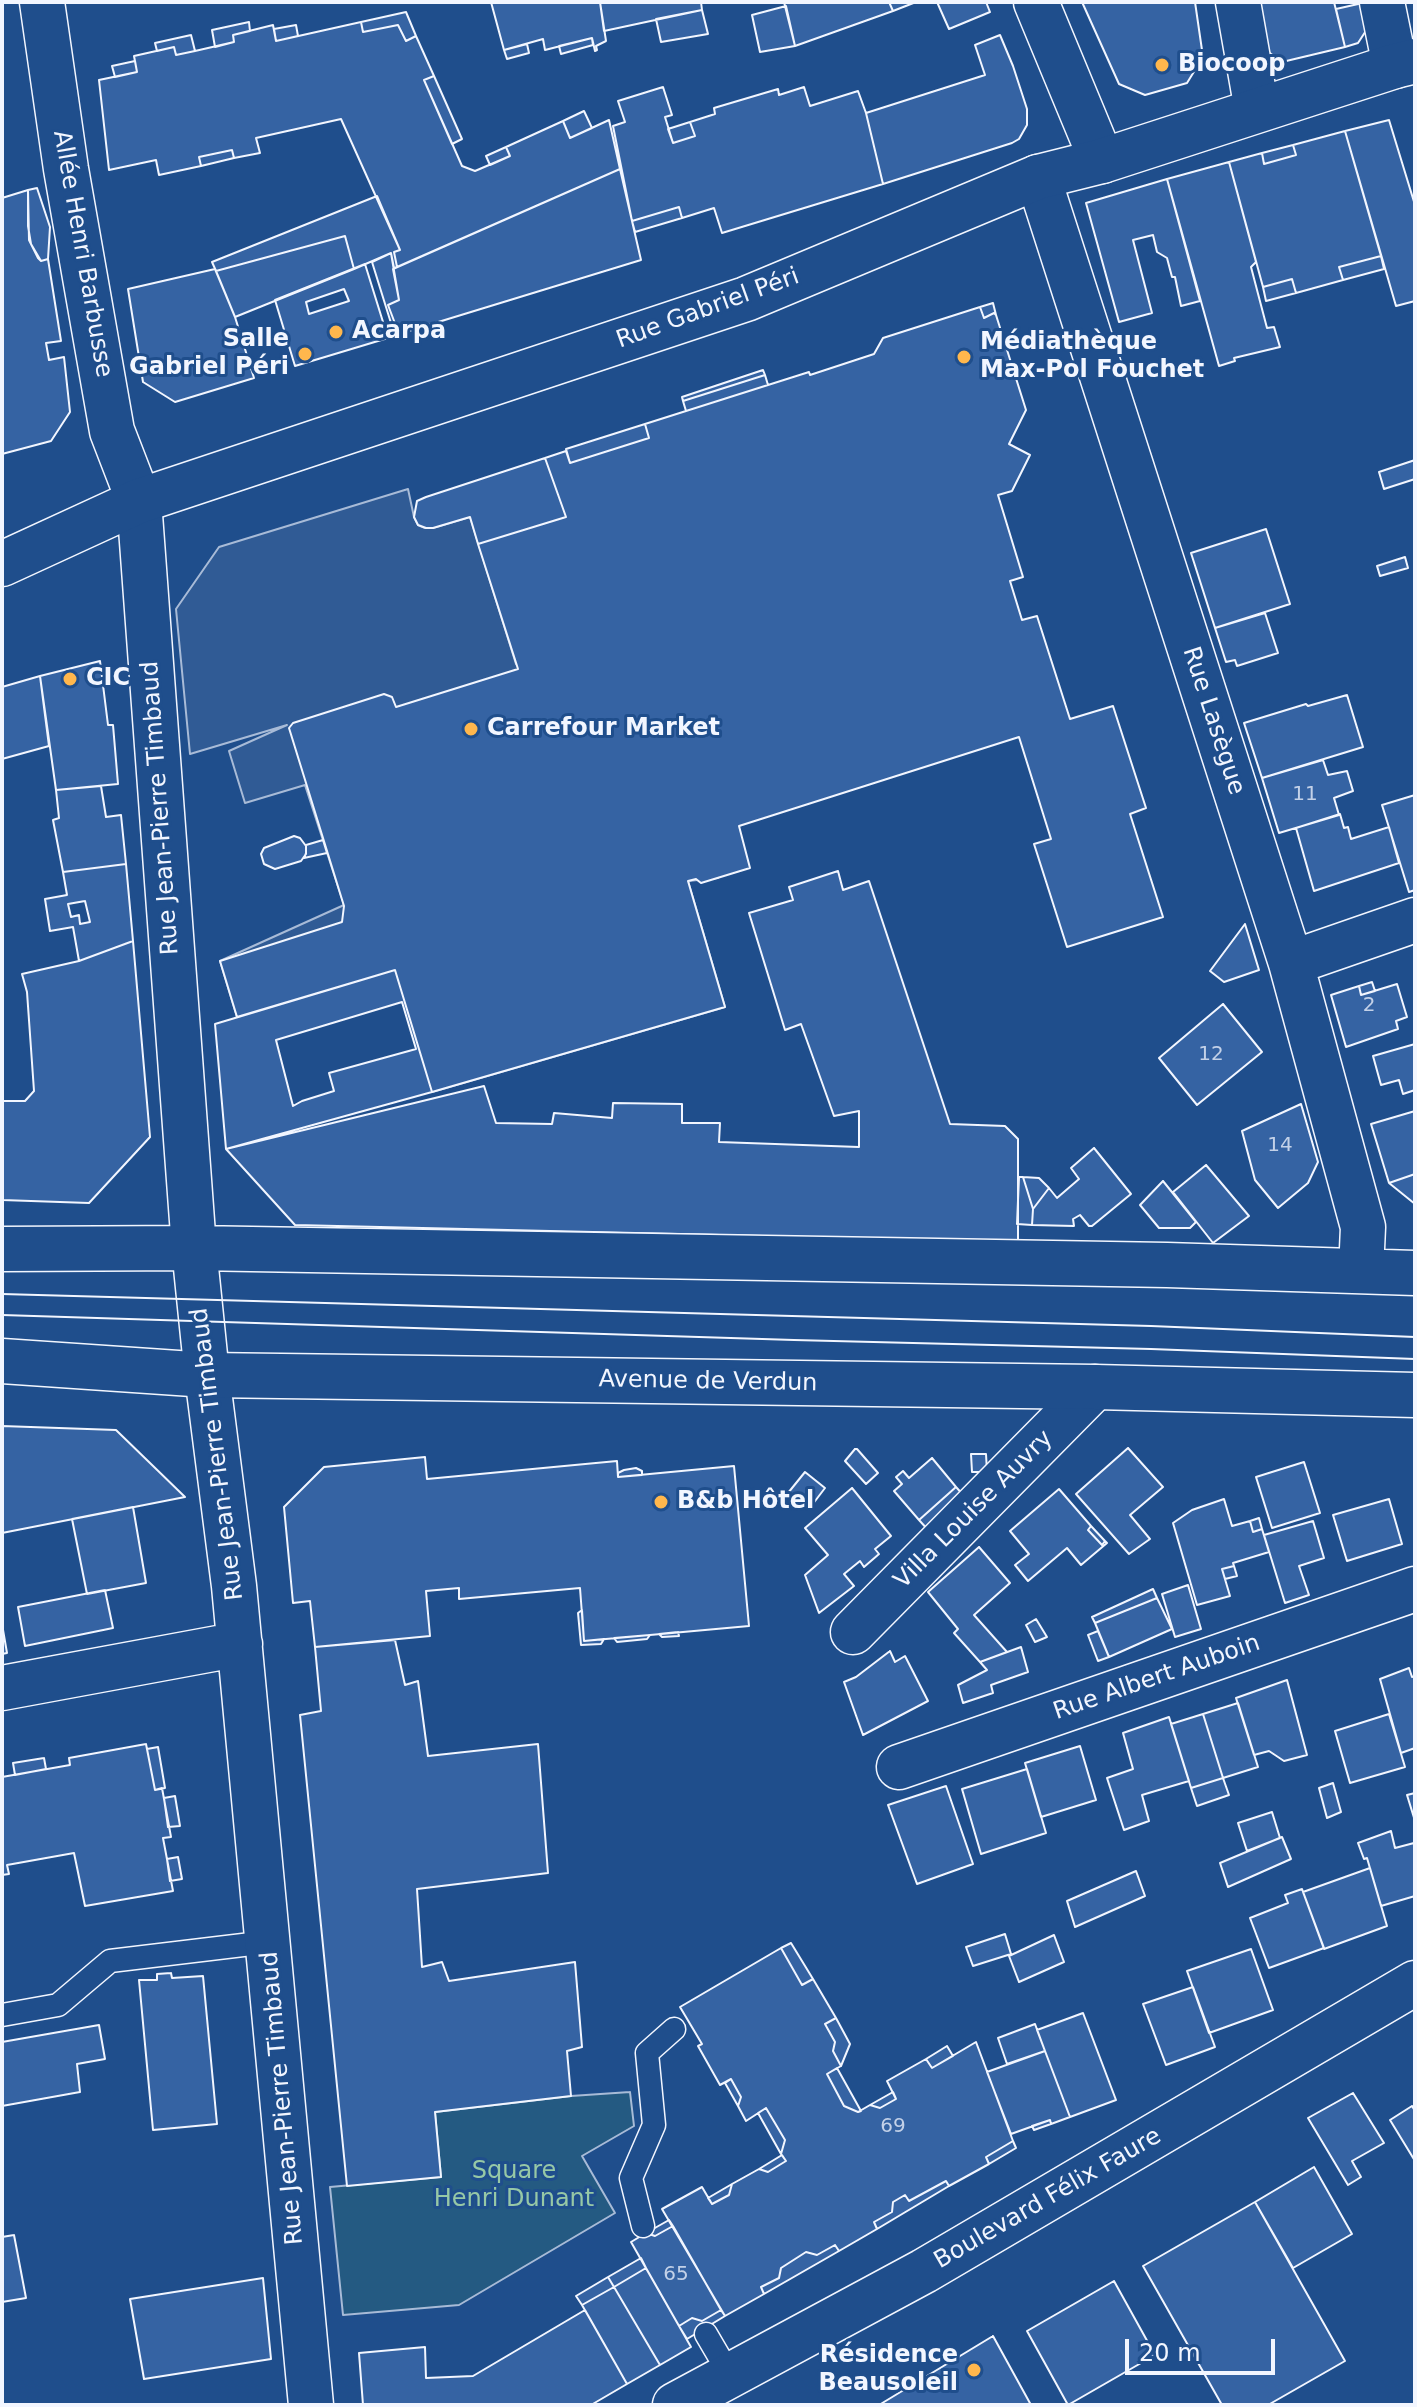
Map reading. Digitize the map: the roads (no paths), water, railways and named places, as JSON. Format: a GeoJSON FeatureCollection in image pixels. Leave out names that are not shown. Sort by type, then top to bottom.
{"type":"FeatureCollection","features":[{"type":"Feature","properties":{"kind":"street","name":"Allée Henri Barbusse"},"geometry":{"type":"LineString","coordinates":[[42,2],[66,169],[112,431],[139,501]]}},
{"type":"Feature","properties":{"kind":"street"},"geometry":{"type":"LineString","coordinates":[[1036,2],[1102,161]]}},
{"type":"Feature","properties":{"kind":"street"},"geometry":{"type":"LineString","coordinates":[[1238,2],[1257,110]]}},
{"type":"Feature","properties":{"kind":"street"},"geometry":{"type":"LineString","coordinates":[[1382,2],[1405,64]]}},
{"type":"Feature","properties":{"kind":"street","name":"Rue Gabriel Péri"},"geometry":{"type":"LineString","coordinates":[[2,564],[139,501],[746,299],[1038,177],[1102,161],[1405,64]]}},
{"type":"Feature","properties":{"kind":"street","name":"Rue Lasègue"},"geometry":{"type":"LineString","coordinates":[[1038,177],[1291,963],[1363,1227],[1361,1271]]}},
{"type":"Feature","properties":{"kind":"street","name":"Rue Jean-Pierre Timbaud"},"geometry":{"type":"LineString","coordinates":[[139,501],[194,1248],[240,1644],[311,2405]]}},
{"type":"Feature","properties":{"kind":"street"},"geometry":{"type":"LineString","coordinates":[[1291,963],[1415,920]]}},
{"type":"Feature","properties":{"kind":"street"},"geometry":{"type":"LineString","coordinates":[[2,1249],[194,1248],[1167,1265],[1415,1273]]}},
{"type":"Feature","properties":{"kind":"street","name":"Avenue de Verdun"},"geometry":{"type":"LineString","coordinates":[[2,1361],[207,1375],[1095,1387],[1415,1395]]}},
{"type":"Feature","properties":{"kind":"street","name":"Villa Louise Auvry"},"geometry":{"type":"LineString","coordinates":[[853,1632],[1095,1387]]}},
{"type":"Feature","properties":{"kind":"street","name":"Rue Albert Auboin"},"geometry":{"type":"LineString","coordinates":[[899,1767],[1415,1589]]}},
{"type":"Feature","properties":{"kind":"street"},"geometry":{"type":"LineString","coordinates":[[2,1688],[240,1644]]}},
{"type":"Feature","properties":{"kind":"street","name":"Boulevard Félix Faure"},"geometry":{"type":"LineString","coordinates":[[675,2405],[924,2271],[1415,1983]]}},
{"type":"Feature","properties":{"kind":"lane"},"geometry":{"type":"LineString","coordinates":[[2,2015],[58,2005],[110,1961],[268,1942]]}},
{"type":"Feature","properties":{"kind":"lane"},"geometry":{"type":"LineString","coordinates":[[643,2226],[631,2178],[654,2125],[647,2053],[674,2029]]}},
{"type":"Feature","properties":{"kind":"lane"},"geometry":{"type":"LineString","coordinates":[[706,2334],[730,2375]]}},
{"type":"Feature","properties":{"kind":"tram line"},"geometry":{"type":"LineString","coordinates":[[2,1294],[1151,1326],[1415,1337]]}},
{"type":"Feature","properties":{"kind":"tram line"},"geometry":{"type":"LineString","coordinates":[[2,1315],[1415,1359]]}},
{"type":"Feature","properties":{"kind":"place","name":"Biocoop"},"geometry":{"type":"Point","coordinates":[1162,65]}},
{"type":"Feature","properties":{"kind":"place","name":"Acarpa"},"geometry":{"type":"Point","coordinates":[336,332]}},
{"type":"Feature","properties":{"kind":"place","name":"Salle Gabriel Péri"},"geometry":{"type":"Point","coordinates":[305,354]}},
{"type":"Feature","properties":{"kind":"place","name":"Médiathèque Max-Pol Fouchet"},"geometry":{"type":"Point","coordinates":[964,357]}},
{"type":"Feature","properties":{"kind":"place","name":"CIC"},"geometry":{"type":"Point","coordinates":[70,679]}},
{"type":"Feature","properties":{"kind":"place","name":"Carrefour Market"},"geometry":{"type":"Point","coordinates":[471,729]}},
{"type":"Feature","properties":{"kind":"place","name":"B&b Hôtel"},"geometry":{"type":"Point","coordinates":[661,1502]}},
{"type":"Feature","properties":{"kind":"place","name":"Résidence Beausoleil"},"geometry":{"type":"Point","coordinates":[974,2370]}},
{"type":"Feature","properties":{"kind":"park label","name":"Square Henri Dunant"},"geometry":{"type":"Point","coordinates":[514,2186]}}]}
